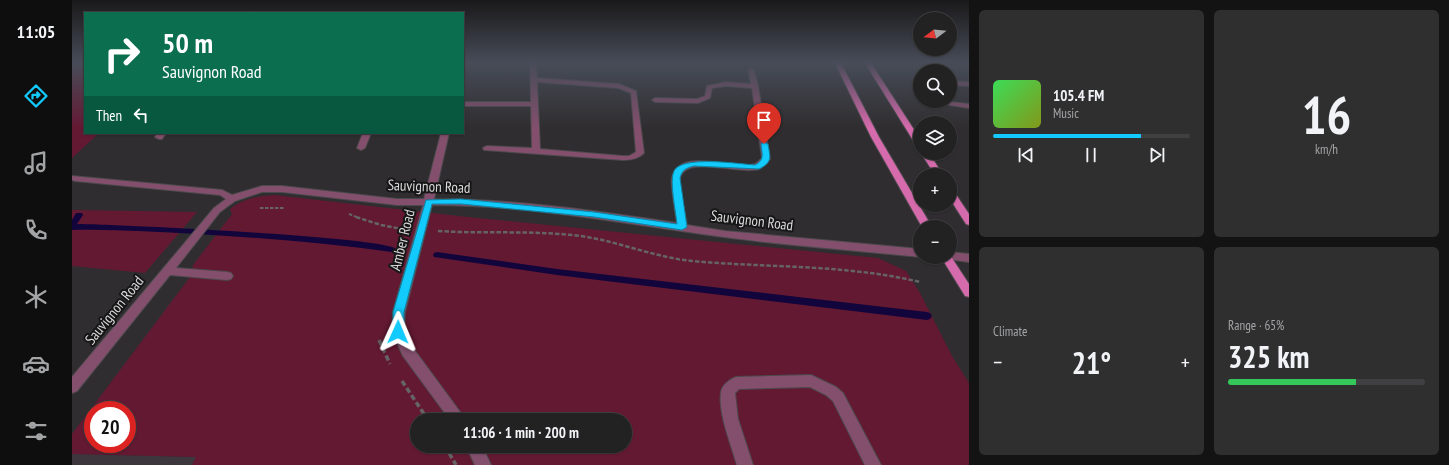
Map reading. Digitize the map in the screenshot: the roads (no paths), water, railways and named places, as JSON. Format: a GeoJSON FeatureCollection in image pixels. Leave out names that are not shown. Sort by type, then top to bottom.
{"type":"FeatureCollection","features":[{"type":"Feature","properties":{"kind":"main road"},"geometry":{"type":"LineString","coordinates":[[849,85],[875,137],[923,220]]}},
{"type":"Feature","properties":{"kind":"main road"},"geometry":{"type":"LineString","coordinates":[[882,85],[913,134]]}},
{"type":"Feature","properties":{"kind":"main road"},"geometry":{"type":"LineString","coordinates":[[957,203],[969,222]]}},
{"type":"Feature","properties":{"kind":"main road"},"geometry":{"type":"LineString","coordinates":[[950,264],[969,293]]}},
{"type":"Feature","properties":{"kind":"street"},"geometry":{"type":"LineString","coordinates":[[534,85],[536,151]]}},
{"type":"Feature","properties":{"kind":"street"},"geometry":{"type":"LineString","coordinates":[[487,148],[623,158],[638,156],[640,153],[634,92],[619,86],[601,85]]}},
{"type":"Feature","properties":{"kind":"street"},"geometry":{"type":"LineString","coordinates":[[655,100],[698,101],[708,98],[709,87],[714,85]]}},
{"type":"Feature","properties":{"kind":"street"},"geometry":{"type":"LineString","coordinates":[[682,227],[676,178],[678,171],[683,166],[706,164],[744,168],[756,167],[763,164],[766,159],[755,86],[736,85]]}},
{"type":"Feature","properties":{"kind":"street"},"geometry":{"type":"LineString","coordinates":[[464,104],[535,104]]}},
{"type":"Feature","properties":{"kind":"street"},"geometry":{"type":"LineString","coordinates":[[957,105],[969,106]]}},
{"type":"Feature","properties":{"kind":"street"},"geometry":{"type":"LineString","coordinates":[[361,148],[367,134]]}},
{"type":"Feature","properties":{"kind":"street","name":"Amber Road"},"geometry":{"type":"LineString","coordinates":[[445,134],[429,202],[399,312],[398,332],[408,352],[454,413]]}},
{"type":"Feature","properties":{"kind":"street"},"geometry":{"type":"LineString","coordinates":[[75,178],[222,193],[232,199]]}},
{"type":"Feature","properties":{"kind":"street","name":"Sauvignon Road"},"geometry":{"type":"LineString","coordinates":[[72,387],[216,210],[232,199],[252,192],[277,189],[397,202],[461,202],[586,213],[725,234],[913,252]]}},
{"type":"Feature","properties":{"kind":"street"},"geometry":{"type":"LineString","coordinates":[[957,257],[969,258]]}},
{"type":"Feature","properties":{"kind":"street"},"geometry":{"type":"LineString","coordinates":[[169,268],[227,276]]}},
{"type":"Feature","properties":{"kind":"street"},"geometry":{"type":"LineString","coordinates":[[745,465],[730,416],[728,391],[736,383],[811,381],[827,388],[838,397],[873,465]]}},
{"type":"Feature","properties":{"kind":"street"},"geometry":{"type":"LineString","coordinates":[[478,453],[484,465]]}},
{"type":"Feature","properties":{"kind":"waterway"},"geometry":{"type":"LineString","coordinates":[[72,226],[79,215]]}},
{"type":"Feature","properties":{"kind":"waterway"},"geometry":{"type":"LineString","coordinates":[[72,227],[128,228],[262,236],[392,249]]}},
{"type":"Feature","properties":{"kind":"waterway"},"geometry":{"type":"LineString","coordinates":[[437,255],[557,272],[927,316]]}}]}
